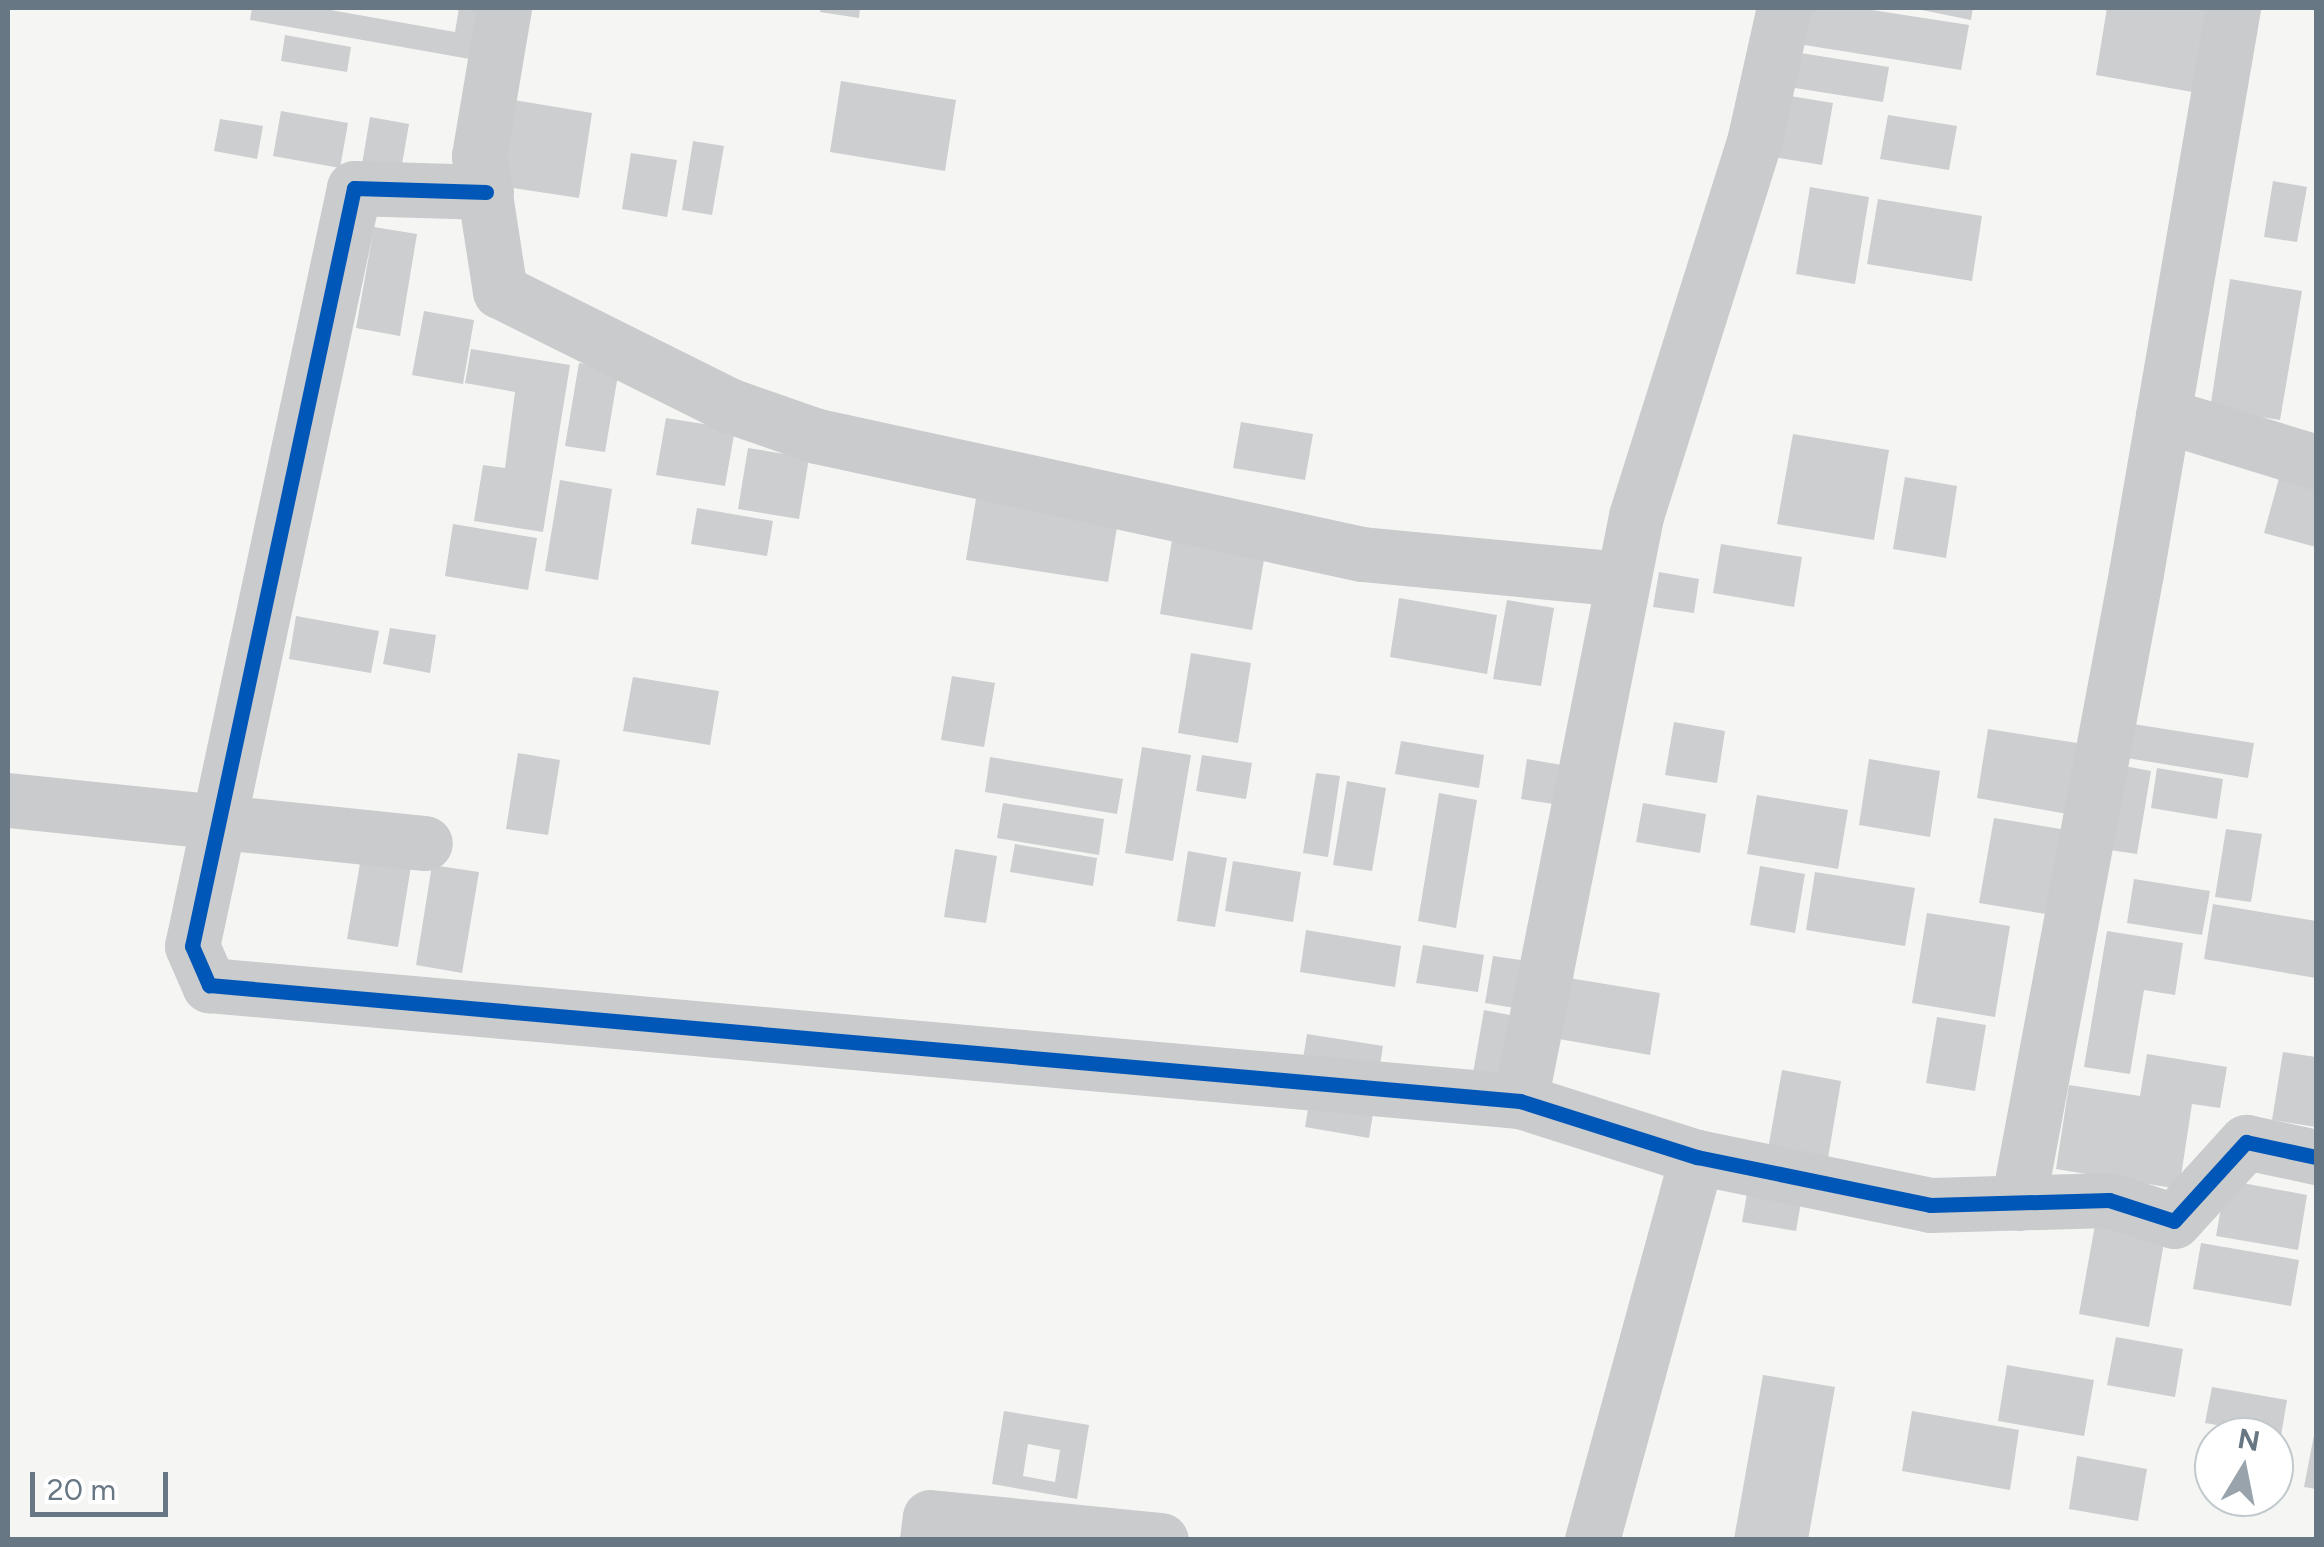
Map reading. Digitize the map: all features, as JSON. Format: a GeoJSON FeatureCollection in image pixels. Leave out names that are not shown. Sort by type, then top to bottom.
{"type":"FeatureCollection","features":[{"type":"Feature","properties":{"kind":"street"},"geometry":{"type":"LineString","coordinates":[[504,8],[479,156],[500,291],[731,406],[818,436],[1362,554],[1624,579]]}},
{"type":"Feature","properties":{"kind":"street"},"geometry":{"type":"LineString","coordinates":[[1520,1101],[1636,516],[1754,142],[1784,8]]}},
{"type":"Feature","properties":{"kind":"street"},"geometry":{"type":"LineString","coordinates":[[2018,1203],[2163,415],[2233,8]]}},
{"type":"Feature","properties":{"kind":"street"},"geometry":{"type":"LineString","coordinates":[[486,192],[354,188],[192,946],[209,985],[1520,1101],[1697,1157],[1930,1205],[2109,1200],[2174,1221],[2246,1142],[2316,1156]]}},
{"type":"Feature","properties":{"kind":"street"},"geometry":{"type":"LineString","coordinates":[[2163,415],[2316,462]]}},
{"type":"Feature","properties":{"kind":"street"},"geometry":{"type":"LineString","coordinates":[[8,800],[424,843]]}},
{"type":"Feature","properties":{"kind":"street"},"geometry":{"type":"LineString","coordinates":[[1592,1540],[1697,1157]]}},
{"type":"Feature","properties":{"kind":"street"},"geometry":{"type":"LineString","coordinates":[[927,1540],[930,1516],[1161,1540]]}},
{"type":"Feature","properties":{"kind":"building"},"geometry":{"type":"Polygon","coordinates":[[[252,8],[319,8],[455,32],[459,8],[491,8],[481,61],[250,20],[252,8]]]}},
{"type":"Feature","properties":{"kind":"building"},"geometry":{"type":"Polygon","coordinates":[[[821,8],[860,8],[859,18],[820,12],[821,8]]]}},
{"type":"Feature","properties":{"kind":"building"},"geometry":{"type":"Polygon","coordinates":[[[1805,8],[1859,8],[1969,25],[1961,70],[1798,44],[1805,8]]]}},
{"type":"Feature","properties":{"kind":"building"},"geometry":{"type":"Polygon","coordinates":[[[1912,8],[1973,8],[1971,20],[1912,8]]]}},
{"type":"Feature","properties":{"kind":"building"},"geometry":{"type":"Polygon","coordinates":[[[2107,8],[2218,10],[2204,94],[2096,75],[2107,8]]]}},
{"type":"Feature","properties":{"kind":"building"},"geometry":{"type":"Polygon","coordinates":[[[285,35],[351,47],[347,72],[281,61],[285,35]]]}},
{"type":"Feature","properties":{"kind":"building"},"geometry":{"type":"Polygon","coordinates":[[[1794,52],[1889,67],[1883,102],[1789,87],[1794,52]]]}},
{"type":"Feature","properties":{"kind":"building"},"geometry":{"type":"Polygon","coordinates":[[[841,81],[956,100],[945,171],[830,152],[841,81]]]}},
{"type":"Feature","properties":{"kind":"building"},"geometry":{"type":"Polygon","coordinates":[[[1778,94],[1833,103],[1822,165],[1767,156],[1778,94]]]}},
{"type":"Feature","properties":{"kind":"building"},"geometry":{"type":"Polygon","coordinates":[[[514,100],[592,113],[579,198],[500,186],[514,100]]]}},
{"type":"Feature","properties":{"kind":"building"},"geometry":{"type":"Polygon","coordinates":[[[281,111],[348,123],[340,168],[273,156],[281,111]]]}},
{"type":"Feature","properties":{"kind":"building"},"geometry":{"type":"Polygon","coordinates":[[[1888,115],[1957,126],[1949,170],[1880,159],[1888,115]]]}},
{"type":"Feature","properties":{"kind":"building"},"geometry":{"type":"Polygon","coordinates":[[[370,117],[409,124],[401,170],[362,164],[370,117]]]}},
{"type":"Feature","properties":{"kind":"building"},"geometry":{"type":"Polygon","coordinates":[[[220,119],[263,126],[257,159],[214,151],[220,119]]]}},
{"type":"Feature","properties":{"kind":"building"},"geometry":{"type":"Polygon","coordinates":[[[693,141],[724,146],[712,215],[682,210],[693,141]]]}},
{"type":"Feature","properties":{"kind":"building"},"geometry":{"type":"Polygon","coordinates":[[[631,153],[677,160],[667,217],[622,209],[631,153]]]}},
{"type":"Feature","properties":{"kind":"building"},"geometry":{"type":"Polygon","coordinates":[[[2273,181],[2307,187],[2297,242],[2264,237],[2273,181]]]}},
{"type":"Feature","properties":{"kind":"building"},"geometry":{"type":"Polygon","coordinates":[[[1810,187],[1869,197],[1855,284],[1796,274],[1810,187]]]}},
{"type":"Feature","properties":{"kind":"building"},"geometry":{"type":"Polygon","coordinates":[[[1878,199],[1982,216],[1972,281],[1867,264],[1878,199]]]}},
{"type":"Feature","properties":{"kind":"building"},"geometry":{"type":"Polygon","coordinates":[[[374,227],[417,234],[400,336],[356,328],[374,227]]]}},
{"type":"Feature","properties":{"kind":"building"},"geometry":{"type":"Polygon","coordinates":[[[2230,279],[2302,291],[2280,420],[2210,409],[2230,279]]]}},
{"type":"Feature","properties":{"kind":"building"},"geometry":{"type":"Polygon","coordinates":[[[424,311],[474,320],[463,384],[412,375],[424,311]]]}},
{"type":"Feature","properties":{"kind":"building"},"geometry":{"type":"Polygon","coordinates":[[[471,349],[570,365],[543,532],[474,521],[483,465],[505,468],[515,392],[465,383],[471,349]]]}},
{"type":"Feature","properties":{"kind":"building"},"geometry":{"type":"Polygon","coordinates":[[[579,363],[619,369],[605,452],[565,446],[579,363]]]}},
{"type":"Feature","properties":{"kind":"building"},"geometry":{"type":"Polygon","coordinates":[[[666,418],[735,429],[725,486],[656,475],[666,418]]]}},
{"type":"Feature","properties":{"kind":"building"},"geometry":{"type":"Polygon","coordinates":[[[1241,422],[1313,434],[1305,480],[1233,468],[1241,422]]]}},
{"type":"Feature","properties":{"kind":"building"},"geometry":{"type":"Polygon","coordinates":[[[1793,434],[1889,450],[1874,540],[1777,524],[1793,434]]]}},
{"type":"Feature","properties":{"kind":"building"},"geometry":{"type":"Polygon","coordinates":[[[748,448],[809,458],[799,519],[738,509],[748,448]]]}},
{"type":"Feature","properties":{"kind":"building"},"geometry":{"type":"Polygon","coordinates":[[[2284,460],[2316,469],[2316,547],[2264,533],[2284,460]]]}},
{"type":"Feature","properties":{"kind":"building"},"geometry":{"type":"Polygon","coordinates":[[[1905,477],[1957,486],[1946,558],[1893,549],[1905,477]]]}},
{"type":"Feature","properties":{"kind":"building"},"geometry":{"type":"Polygon","coordinates":[[[560,480],[612,489],[598,580],[545,571],[560,480]]]}},
{"type":"Feature","properties":{"kind":"building"},"geometry":{"type":"Polygon","coordinates":[[[978,486],[1120,509],[1108,582],[966,560],[978,486]]]}},
{"type":"Feature","properties":{"kind":"building"},"geometry":{"type":"Polygon","coordinates":[[[697,508],[773,521],[767,556],[691,544],[697,508]]]}},
{"type":"Feature","properties":{"kind":"building"},"geometry":{"type":"Polygon","coordinates":[[[453,524],[537,538],[528,590],[445,576],[453,524]]]}},
{"type":"Feature","properties":{"kind":"building"},"geometry":{"type":"Polygon","coordinates":[[[1172,540],[1265,554],[1252,630],[1160,614],[1172,540]]]}},
{"type":"Feature","properties":{"kind":"building"},"geometry":{"type":"Polygon","coordinates":[[[1721,544],[1802,557],[1794,607],[1713,593],[1721,544]]]}},
{"type":"Feature","properties":{"kind":"building"},"geometry":{"type":"Polygon","coordinates":[[[1659,572],[1699,579],[1694,613],[1653,607],[1659,572]]]}},
{"type":"Feature","properties":{"kind":"building"},"geometry":{"type":"Polygon","coordinates":[[[1399,598],[1497,615],[1487,674],[1390,657],[1399,598]]]}},
{"type":"Feature","properties":{"kind":"building"},"geometry":{"type":"Polygon","coordinates":[[[1507,600],[1554,608],[1541,686],[1493,679],[1507,600]]]}},
{"type":"Feature","properties":{"kind":"building"},"geometry":{"type":"Polygon","coordinates":[[[296,616],[379,631],[371,673],[289,659],[296,616]]]}},
{"type":"Feature","properties":{"kind":"building"},"geometry":{"type":"Polygon","coordinates":[[[390,628],[436,635],[430,673],[383,664],[390,628]]]}},
{"type":"Feature","properties":{"kind":"building"},"geometry":{"type":"Polygon","coordinates":[[[1191,653],[1251,663],[1238,743],[1178,733],[1191,653]]]}},
{"type":"Feature","properties":{"kind":"building"},"geometry":{"type":"Polygon","coordinates":[[[952,676],[995,683],[984,747],[941,740],[952,676]]]}},
{"type":"Feature","properties":{"kind":"building"},"geometry":{"type":"Polygon","coordinates":[[[633,677],[719,691],[710,745],[623,731],[633,677]]]}},
{"type":"Feature","properties":{"kind":"building"},"geometry":{"type":"Polygon","coordinates":[[[1674,722],[1725,731],[1717,783],[1665,775],[1674,722]]]}},
{"type":"Feature","properties":{"kind":"building"},"geometry":{"type":"Polygon","coordinates":[[[2133,724],[2254,743],[2248,778],[2127,758],[2133,724]]]}},
{"type":"Feature","properties":{"kind":"building"},"geometry":{"type":"Polygon","coordinates":[[[1988,729],[2084,744],[2073,815],[1977,798],[1988,729]]]}},
{"type":"Feature","properties":{"kind":"building"},"geometry":{"type":"Polygon","coordinates":[[[1401,741],[1484,755],[1479,788],[1395,774],[1401,741]]]}},
{"type":"Feature","properties":{"kind":"building"},"geometry":{"type":"Polygon","coordinates":[[[1142,747],[1191,755],[1173,861],[1125,853],[1142,747]]]}},
{"type":"Feature","properties":{"kind":"building"},"geometry":{"type":"Polygon","coordinates":[[[518,753],[560,760],[548,835],[506,829],[518,753]]]}},
{"type":"Feature","properties":{"kind":"building"},"geometry":{"type":"Polygon","coordinates":[[[1202,755],[1252,763],[1246,799],[1196,791],[1202,755]]]}},
{"type":"Feature","properties":{"kind":"building"},"geometry":{"type":"Polygon","coordinates":[[[990,757],[1123,779],[1117,814],[985,792],[990,757]]]}},
{"type":"Feature","properties":{"kind":"building"},"geometry":{"type":"Polygon","coordinates":[[[1527,759],[1579,768],[1573,807],[1521,799],[1527,759]]]}},
{"type":"Feature","properties":{"kind":"building"},"geometry":{"type":"Polygon","coordinates":[[[1869,759],[1940,771],[1930,837],[1859,825],[1869,759]]]}},
{"type":"Feature","properties":{"kind":"building"},"geometry":{"type":"Polygon","coordinates":[[[2124,766],[2151,771],[2137,854],[2110,850],[2124,766]]]}},
{"type":"Feature","properties":{"kind":"building"},"geometry":{"type":"Polygon","coordinates":[[[2157,768],[2223,779],[2217,819],[2151,808],[2157,768]]]}},
{"type":"Feature","properties":{"kind":"building"},"geometry":{"type":"Polygon","coordinates":[[[1316,773],[1340,776],[1328,857],[1303,853],[1316,773]]]}},
{"type":"Feature","properties":{"kind":"building"},"geometry":{"type":"Polygon","coordinates":[[[1347,781],[1386,788],[1372,871],[1333,865],[1347,781]]]}},
{"type":"Feature","properties":{"kind":"building"},"geometry":{"type":"Polygon","coordinates":[[[1439,793],[1477,800],[1456,928],[1418,921],[1439,793]]]}},
{"type":"Feature","properties":{"kind":"building"},"geometry":{"type":"Polygon","coordinates":[[[1757,795],[1848,810],[1838,869],[1747,854],[1757,795]]]}},
{"type":"Feature","properties":{"kind":"building"},"geometry":{"type":"Polygon","coordinates":[[[1003,803],[1104,819],[1099,855],[997,838],[1003,803]]]}},
{"type":"Feature","properties":{"kind":"building"},"geometry":{"type":"Polygon","coordinates":[[[1643,803],[1706,814],[1700,853],[1636,842],[1643,803]]]}},
{"type":"Feature","properties":{"kind":"building"},"geometry":{"type":"Polygon","coordinates":[[[1994,818],[2067,830],[2052,915],[1979,903],[1994,818]]]}},
{"type":"Feature","properties":{"kind":"building"},"geometry":{"type":"Polygon","coordinates":[[[2226,829],[2262,834],[2251,902],[2215,897],[2226,829]]]}},
{"type":"Feature","properties":{"kind":"building"},"geometry":{"type":"Polygon","coordinates":[[[1015,844],[1097,858],[1093,886],[1010,872],[1015,844]]]}},
{"type":"Feature","properties":{"kind":"building"},"geometry":{"type":"Polygon","coordinates":[[[955,849],[997,856],[986,923],[944,917],[955,849]]]}},
{"type":"Feature","properties":{"kind":"building"},"geometry":{"type":"Polygon","coordinates":[[[1188,851],[1227,858],[1215,927],[1177,921],[1188,851]]]}},
{"type":"Feature","properties":{"kind":"building"},"geometry":{"type":"Polygon","coordinates":[[[362,852],[412,860],[398,947],[347,939],[362,852]]]}},
{"type":"Feature","properties":{"kind":"building"},"geometry":{"type":"Polygon","coordinates":[[[1233,861],[1301,872],[1293,922],[1225,911],[1233,861]]]}},
{"type":"Feature","properties":{"kind":"building"},"geometry":{"type":"Polygon","coordinates":[[[432,865],[479,872],[462,973],[416,965],[432,865]]]}},
{"type":"Feature","properties":{"kind":"building"},"geometry":{"type":"Polygon","coordinates":[[[1760,866],[1805,874],[1795,933],[1750,925],[1760,866]]]}},
{"type":"Feature","properties":{"kind":"building"},"geometry":{"type":"Polygon","coordinates":[[[1815,872],[1915,888],[1905,946],[1806,930],[1815,872]]]}},
{"type":"Feature","properties":{"kind":"building"},"geometry":{"type":"Polygon","coordinates":[[[2134,879],[2210,891],[2202,935],[2127,923],[2134,879]]]}},
{"type":"Feature","properties":{"kind":"building"},"geometry":{"type":"Polygon","coordinates":[[[2213,904],[2316,921],[2316,978],[2204,959],[2213,904]]]}},
{"type":"Feature","properties":{"kind":"building"},"geometry":{"type":"Polygon","coordinates":[[[1927,913],[2010,926],[1995,1017],[1912,1003],[1927,913]]]}},
{"type":"Feature","properties":{"kind":"building"},"geometry":{"type":"Polygon","coordinates":[[[1306,930],[1401,946],[1395,987],[1300,972],[1306,930]]]}},
{"type":"Feature","properties":{"kind":"building"},"geometry":{"type":"Polygon","coordinates":[[[2107,931],[2183,943],[2175,995],[2144,990],[2130,1074],[2084,1067],[2107,931]]]}},
{"type":"Feature","properties":{"kind":"building"},"geometry":{"type":"Polygon","coordinates":[[[1423,945],[1484,955],[1478,992],[1416,983],[1423,945]]]}},
{"type":"Feature","properties":{"kind":"building"},"geometry":{"type":"Polygon","coordinates":[[[1493,956],[1534,962],[1526,1010],[1485,1003],[1493,956]]]}},
{"type":"Feature","properties":{"kind":"building"},"geometry":{"type":"Polygon","coordinates":[[[1569,978],[1660,993],[1650,1055],[1559,1039],[1569,978]]]}},
{"type":"Feature","properties":{"kind":"building"},"geometry":{"type":"Polygon","coordinates":[[[1484,1010],[1520,1017],[1508,1091],[1471,1085],[1484,1010]]]}},
{"type":"Feature","properties":{"kind":"building"},"geometry":{"type":"Polygon","coordinates":[[[1937,1017],[1986,1025],[1975,1091],[1926,1083],[1937,1017]]]}},
{"type":"Feature","properties":{"kind":"building"},"geometry":{"type":"Polygon","coordinates":[[[1307,1034],[1383,1046],[1378,1078],[1302,1065],[1307,1034]]]}},
{"type":"Feature","properties":{"kind":"building"},"geometry":{"type":"Polygon","coordinates":[[[2283,1052],[2316,1057],[2316,1127],[2272,1120],[2283,1052]]]}},
{"type":"Feature","properties":{"kind":"building"},"geometry":{"type":"Polygon","coordinates":[[[2147,1054],[2227,1067],[2220,1108],[2192,1104],[2179,1189],[2056,1169],[2069,1085],[2140,1096],[2147,1054]]]}},
{"type":"Feature","properties":{"kind":"building"},"geometry":{"type":"Polygon","coordinates":[[[1782,1070],[1841,1081],[1827,1164],[1767,1155],[1782,1070]]]}},
{"type":"Feature","properties":{"kind":"building"},"geometry":{"type":"Polygon","coordinates":[[[1311,1091],[1375,1102],[1369,1138],[1305,1127],[1311,1091]]]}},
{"type":"Feature","properties":{"kind":"building"},"geometry":{"type":"Polygon","coordinates":[[[1750,1176],[1804,1185],[1796,1231],[1742,1222],[1750,1176]]]}},
{"type":"Feature","properties":{"kind":"building"},"geometry":{"type":"Polygon","coordinates":[[[2226,1180],[2307,1195],[2298,1250],[2216,1236],[2226,1180]]]}},
{"type":"Feature","properties":{"kind":"building"},"geometry":{"type":"Polygon","coordinates":[[[2097,1214],[2167,1226],[2149,1327],[2079,1314],[2097,1214]]]}},
{"type":"Feature","properties":{"kind":"building"},"geometry":{"type":"Polygon","coordinates":[[[2201,1243],[2299,1260],[2291,1306],[2193,1289],[2201,1243]]]}},
{"type":"Feature","properties":{"kind":"building"},"geometry":{"type":"Polygon","coordinates":[[[2116,1337],[2183,1349],[2175,1397],[2107,1385],[2116,1337]]]}},
{"type":"Feature","properties":{"kind":"building"},"geometry":{"type":"Polygon","coordinates":[[[2007,1365],[2094,1380],[2084,1436],[1998,1421],[2007,1365]]]}},
{"type":"Feature","properties":{"kind":"building"},"geometry":{"type":"Polygon","coordinates":[[[1763,1375],[1835,1387],[1808,1540],[1734,1539],[1763,1375]]]}},
{"type":"Feature","properties":{"kind":"building"},"geometry":{"type":"Polygon","coordinates":[[[2212,1387],[2287,1400],[2284,1417],[2206,1417],[2212,1387]]]}},
{"type":"Feature","properties":{"kind":"building"},"geometry":{"type":"Polygon","coordinates":[[[1004,1411],[1089,1425],[1077,1499],[992,1484],[1004,1411]],[[1028,1444],[1023,1476],[1055,1482],[1060,1450],[1028,1444]]]}},
{"type":"Feature","properties":{"kind":"building"},"geometry":{"type":"Polygon","coordinates":[[[1912,1411],[2019,1430],[2010,1490],[1902,1471],[1912,1411]]]}},
{"type":"Feature","properties":{"kind":"building"},"geometry":{"type":"Polygon","coordinates":[[[2316,1430],[2316,1489],[2304,1487],[2316,1430]]]}},
{"type":"Feature","properties":{"kind":"building"},"geometry":{"type":"Polygon","coordinates":[[[2077,1456],[2147,1469],[2138,1521],[2069,1509],[2077,1456]]]}},
{"type":"Feature","properties":{"kind":"cycle path"},"geometry":{"type":"LineString","coordinates":[[486,192],[354,188],[192,946],[209,985],[1520,1101],[1697,1157],[1930,1205],[2109,1200],[2174,1221],[2246,1142],[2316,1157]]}}]}
